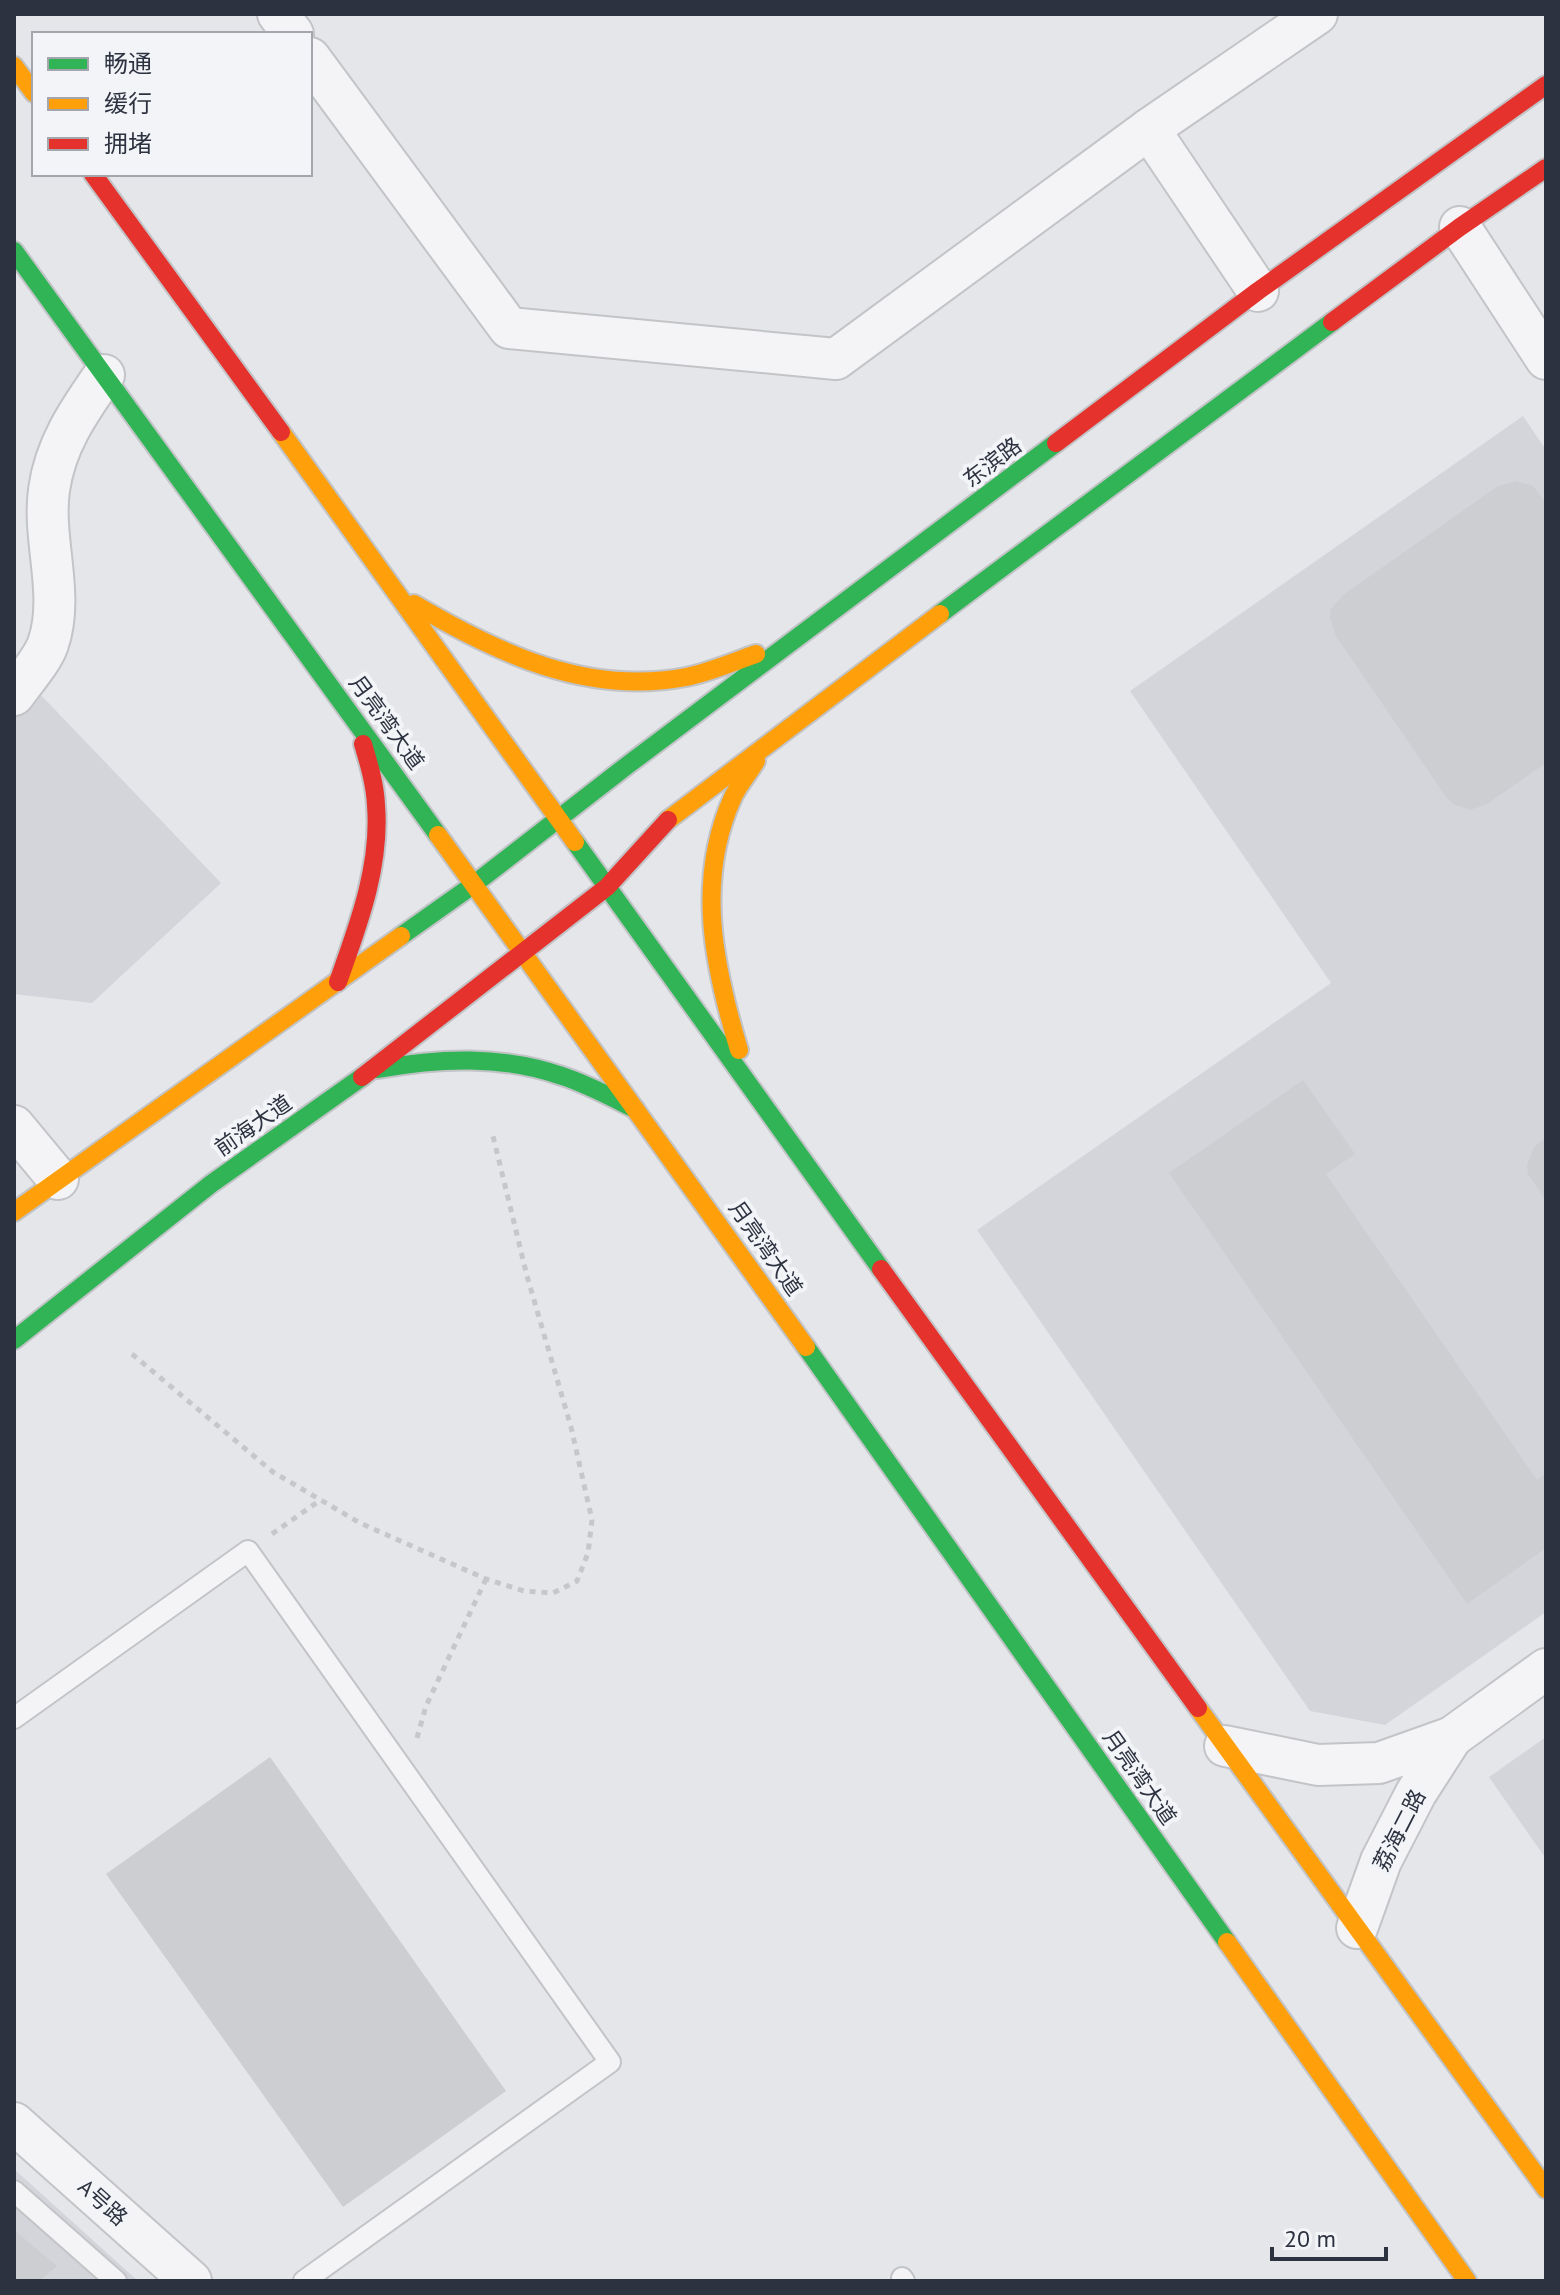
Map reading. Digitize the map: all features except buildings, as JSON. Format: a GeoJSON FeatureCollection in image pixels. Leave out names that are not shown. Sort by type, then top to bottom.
{"type":"FeatureCollection","features":[{"type":"Feature","properties":{"kind":"main road"},"geometry":{"type":"LineString","coordinates":[[14,66],[32,90]]}},
{"type":"Feature","properties":{"kind":"main road","name":"东滨路"},"geometry":{"type":"LineString","coordinates":[[473,885],[1258,291],[1546,85]]}},
{"type":"Feature","properties":{"kind":"main road"},"geometry":{"type":"LineString","coordinates":[[523,953],[607,887],[668,820],[767,743],[1460,227],[1546,168]]}},
{"type":"Feature","properties":{"kind":"main road"},"geometry":{"type":"LineString","coordinates":[[94,176],[1546,2189]]}},
{"type":"Feature","properties":{"kind":"main road","name":"月亮湾大道"},"geometry":{"type":"LineString","coordinates":[[14,251],[639,1111],[1467,2281]]}},
{"type":"Feature","properties":{"kind":"main road"},"geometry":{"type":"LineString","coordinates":[[400,596],[470,638],[517,660],[558,674],[603,681],[644,682],[680,678],[796,640]]}},
{"type":"Feature","properties":{"kind":"main road"},"geometry":{"type":"LineString","coordinates":[[338,982],[372,868],[376,810],[374,781],[357,723]]}},
{"type":"Feature","properties":{"kind":"main road"},"geometry":{"type":"LineString","coordinates":[[752,1091],[721,993],[711,940],[710,899],[719,834],[733,797],[767,743]]}},
{"type":"Feature","properties":{"kind":"main road"},"geometry":{"type":"LineString","coordinates":[[14,1212],[473,885]]}},
{"type":"Feature","properties":{"kind":"main road","name":"前海大道"},"geometry":{"type":"LineString","coordinates":[[14,1340],[211,1184],[372,1070],[523,953]]}},
{"type":"Feature","properties":{"kind":"main road"},"geometry":{"type":"LineString","coordinates":[[372,1070],[423,1060],[453,1058],[500,1062],[552,1072],[639,1111]]}},
{"type":"Feature","properties":{"kind":"street"},"geometry":{"type":"LineString","coordinates":[[278,14],[292,32]]}},
{"type":"Feature","properties":{"kind":"street"},"geometry":{"type":"LineString","coordinates":[[312,61],[509,328],[836,359],[1149,129],[1317,14]]}},
{"type":"Feature","properties":{"kind":"street"},"geometry":{"type":"LineString","coordinates":[[1149,129],[1258,291]]}},
{"type":"Feature","properties":{"kind":"street"},"geometry":{"type":"LineString","coordinates":[[1460,227],[1546,359]]}},
{"type":"Feature","properties":{"kind":"street"},"geometry":{"type":"LineString","coordinates":[[14,695],[47,646],[53,622],[49,490],[58,454],[69,425],[104,375]]}},
{"type":"Feature","properties":{"kind":"street"},"geometry":{"type":"LineString","coordinates":[[14,1126],[58,1179]]}},
{"type":"Feature","properties":{"kind":"street","name":"荔海二路"},"geometry":{"type":"LineString","coordinates":[[1225,1746],[1318,1765],[1379,1763],[1452,1737],[1546,1669]]}},
{"type":"Feature","properties":{"kind":"street","name":"荔海二路"},"geometry":{"type":"LineString","coordinates":[[1357,1928],[1381,1861],[1416,1793],[1452,1737]]}},
{"type":"Feature","properties":{"kind":"street","name":"A号路"},"geometry":{"type":"LineString","coordinates":[[14,2123],[191,2281]]}},
{"type":"Feature","properties":{"kind":"lane"},"geometry":{"type":"LineString","coordinates":[[14,1718],[248,1551],[610,2062],[304,2281]]}},
{"type":"Feature","properties":{"kind":"lane"},"geometry":{"type":"LineString","coordinates":[[14,2191],[116,2281]]}},
{"type":"Feature","properties":{"kind":"path"},"geometry":{"type":"LineString","coordinates":[[132,1354],[273,1472],[319,1501],[393,1539],[486,1579],[524,1591],[553,1593],[577,1581],[588,1553],[592,1520],[571,1427],[527,1276],[493,1136]]}},
{"type":"Feature","properties":{"kind":"path"},"geometry":{"type":"LineString","coordinates":[[248,1551],[319,1501]]}},
{"type":"Feature","properties":{"kind":"path"},"geometry":{"type":"LineString","coordinates":[[406,1774],[426,1706],[486,1579]]}},
{"type":"Feature","properties":{"kind":"shaded area"},"geometry":{"type":"Polygon","coordinates":[[[1523,416],[1546,450],[1546,1612],[1385,1725],[1310,1711],[977,1230],[1331,983],[1130,691],[1523,416]]]}},
{"type":"Feature","properties":{"kind":"shaded area"},"geometry":{"type":"Polygon","coordinates":[[[14,667],[221,883],[92,1003],[14,994],[14,667]]]}},
{"type":"Feature","properties":{"kind":"shaded area"},"geometry":{"type":"Polygon","coordinates":[[[1546,1737],[1546,1859],[1489,1777],[1546,1737]]]}},
{"type":"Feature","properties":{"kind":"shaded area"},"geometry":{"type":"Polygon","coordinates":[[[14,2169],[138,2281],[14,2281],[14,2169]]]}},
{"type":"Feature","properties":{"kind":"traffic: fast"},"geometry":{"type":"LineString","coordinates":[[14,251],[438,835]]}},
{"type":"Feature","properties":{"kind":"traffic: fast"},"geometry":{"type":"LineString","coordinates":[[940,614],[1332,322]]}},
{"type":"Feature","properties":{"kind":"traffic: fast"},"geometry":{"type":"LineString","coordinates":[[401,936],[473,885],[1056,443]]}},
{"type":"Feature","properties":{"kind":"traffic: fast"},"geometry":{"type":"LineString","coordinates":[[575,842],[881,1269]]}},
{"type":"Feature","properties":{"kind":"traffic: fast"},"geometry":{"type":"LineString","coordinates":[[378,1069],[424,1062],[470,1060],[517,1064],[571,1079],[635,1109]]}},
{"type":"Feature","properties":{"kind":"traffic: fast"},"geometry":{"type":"LineString","coordinates":[[14,1340],[211,1184],[362,1077]]}},
{"type":"Feature","properties":{"kind":"traffic: fast"},"geometry":{"type":"LineString","coordinates":[[806,1347],[1227,1942]]}},
{"type":"Feature","properties":{"kind":"traffic: slow"},"geometry":{"type":"LineString","coordinates":[[14,66],[32,90]]}},
{"type":"Feature","properties":{"kind":"traffic: slow"},"geometry":{"type":"LineString","coordinates":[[281,432],[575,842]]}},
{"type":"Feature","properties":{"kind":"traffic: slow"},"geometry":{"type":"LineString","coordinates":[[414,604],[510,654],[578,675],[649,681],[686,677],[756,654]]}},
{"type":"Feature","properties":{"kind":"traffic: slow"},"geometry":{"type":"LineString","coordinates":[[668,820],[940,614]]}},
{"type":"Feature","properties":{"kind":"traffic: slow"},"geometry":{"type":"LineString","coordinates":[[739,1050],[716,955],[712,892],[714,860],[721,828],[735,792],[756,761]]}},
{"type":"Feature","properties":{"kind":"traffic: slow"},"geometry":{"type":"LineString","coordinates":[[438,835],[806,1347]]}},
{"type":"Feature","properties":{"kind":"traffic: slow"},"geometry":{"type":"LineString","coordinates":[[14,1212],[401,936]]}},
{"type":"Feature","properties":{"kind":"traffic: slow"},"geometry":{"type":"LineString","coordinates":[[1198,1708],[1546,2189]]}},
{"type":"Feature","properties":{"kind":"traffic: slow"},"geometry":{"type":"LineString","coordinates":[[1227,1942],[1467,2281]]}},
{"type":"Feature","properties":{"kind":"traffic: jam"},"geometry":{"type":"LineString","coordinates":[[1056,443],[1258,291],[1546,85]]}},
{"type":"Feature","properties":{"kind":"traffic: jam"},"geometry":{"type":"LineString","coordinates":[[1332,322],[1546,168]]}},
{"type":"Feature","properties":{"kind":"traffic: jam"},"geometry":{"type":"LineString","coordinates":[[94,176],[281,432]]}},
{"type":"Feature","properties":{"kind":"traffic: jam"},"geometry":{"type":"LineString","coordinates":[[338,982],[366,895],[375,851],[375,797],[363,744]]}},
{"type":"Feature","properties":{"kind":"traffic: jam"},"geometry":{"type":"LineString","coordinates":[[362,1077],[607,887],[668,820]]}},
{"type":"Feature","properties":{"kind":"traffic: jam"},"geometry":{"type":"LineString","coordinates":[[881,1269],[1198,1708]]}}]}
